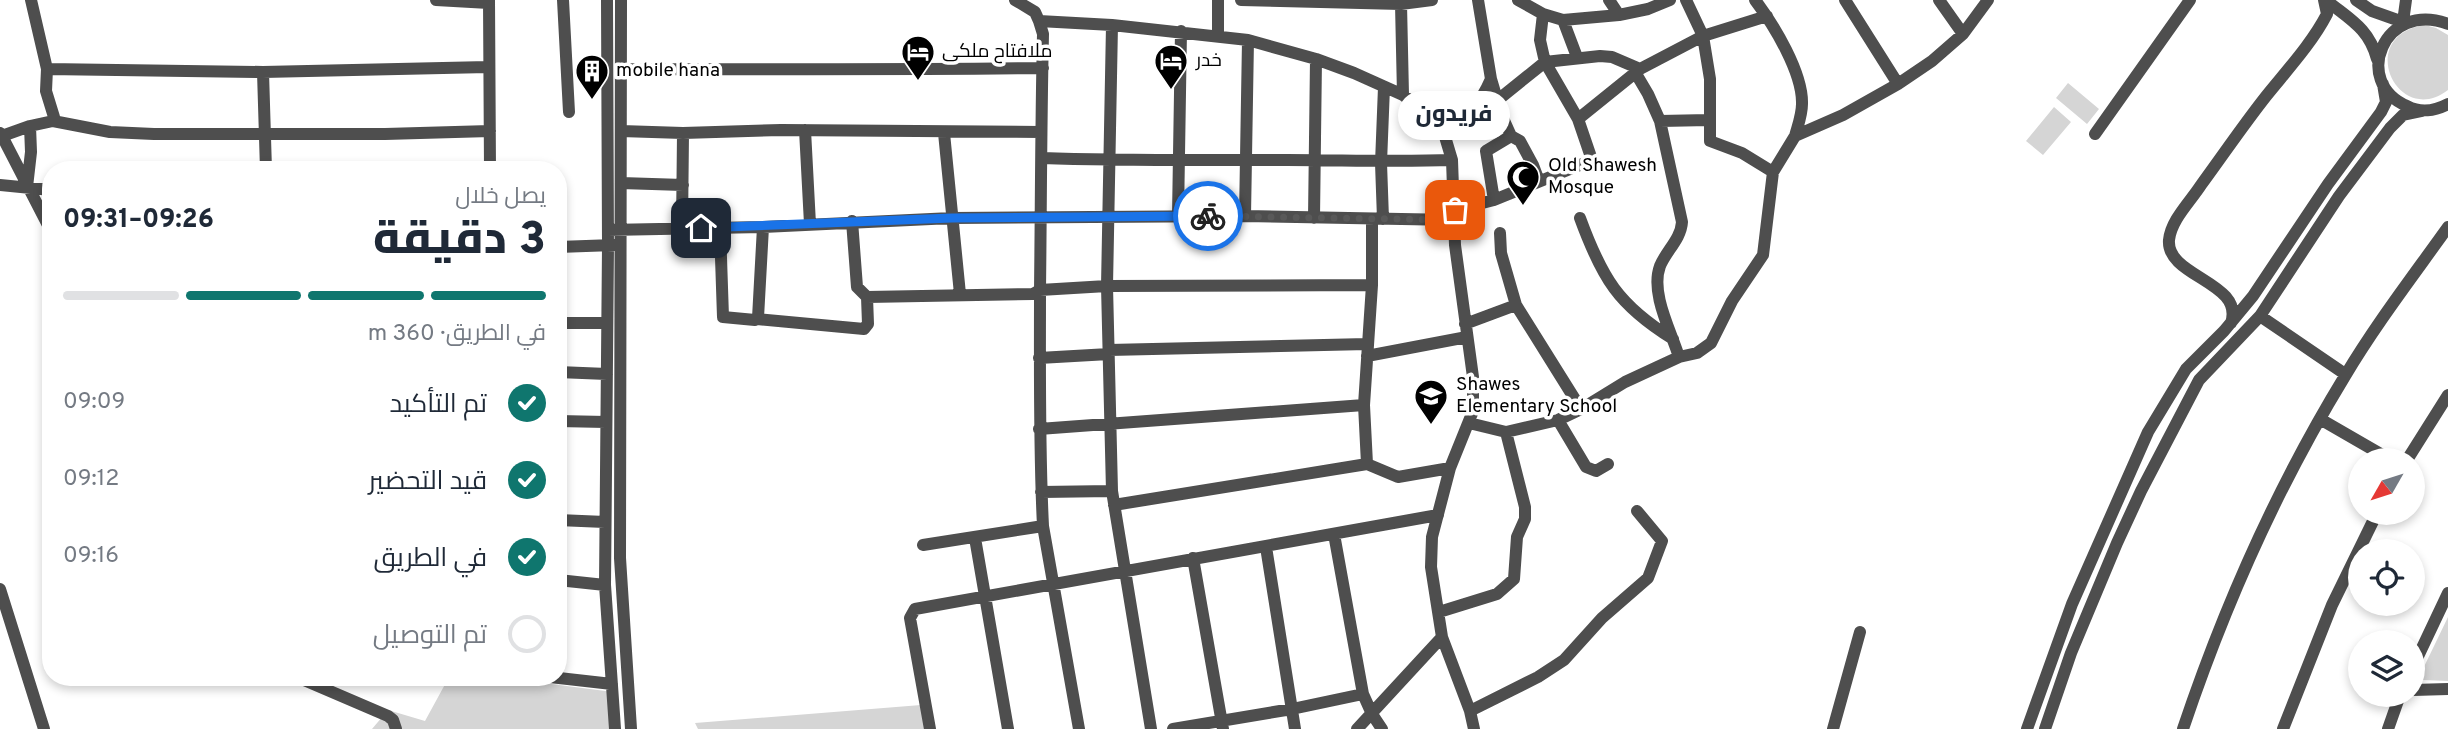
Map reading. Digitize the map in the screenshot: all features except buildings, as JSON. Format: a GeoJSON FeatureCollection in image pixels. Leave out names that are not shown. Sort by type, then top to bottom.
{"type":"FeatureCollection","features":[{"type":"Feature","properties":{"kind":"street"},"geometry":{"type":"LineString","coordinates":[[31,0],[47,69],[46,91],[53,121]]}},
{"type":"Feature","properties":{"kind":"street"},"geometry":{"type":"LineString","coordinates":[[436,0],[489,2],[490,161]]}},
{"type":"Feature","properties":{"kind":"street"},"geometry":{"type":"LineString","coordinates":[[563,0],[569,112]]}},
{"type":"Feature","properties":{"kind":"street"},"geometry":{"type":"LineString","coordinates":[[607,0],[615,230],[620,538],[624,647],[631,729]]}},
{"type":"Feature","properties":{"kind":"street"},"geometry":{"type":"LineString","coordinates":[[615,230],[621,183],[621,0]]}},
{"type":"Feature","properties":{"kind":"street"},"geometry":{"type":"LineString","coordinates":[[1015,0],[1035,12],[1044,34],[1039,219],[1041,492],[1043,526],[1079,729]]}},
{"type":"Feature","properties":{"kind":"street"},"geometry":{"type":"LineString","coordinates":[[1218,0],[1218,36]]}},
{"type":"Feature","properties":{"kind":"street"},"geometry":{"type":"LineString","coordinates":[[1241,0],[1401,4],[1433,0]]}},
{"type":"Feature","properties":{"kind":"street"},"geometry":{"type":"LineString","coordinates":[[1478,0],[1491,79],[1502,116],[1511,136],[1520,141],[1539,181]]}},
{"type":"Feature","properties":{"kind":"street"},"geometry":{"type":"LineString","coordinates":[[1518,0],[1543,14],[1563,20],[1619,15],[1648,9],[1670,0]]}},
{"type":"Feature","properties":{"kind":"street"},"geometry":{"type":"LineString","coordinates":[[1609,0],[1619,15]]}},
{"type":"Feature","properties":{"kind":"street"},"geometry":{"type":"LineString","coordinates":[[1686,0],[1703,36],[1710,79],[1710,141],[1742,153],[1773,172]]}},
{"type":"Feature","properties":{"kind":"street"},"geometry":{"type":"LineString","coordinates":[[1469,423],[1506,432],[1558,420],[1625,382],[1679,357],[1696,353],[1711,343],[1732,301],[1763,255],[1773,172],[1795,136],[1801,117],[1801,91],[1797,75],[1767,16],[1755,0]]}},
{"type":"Feature","properties":{"kind":"street"},"geometry":{"type":"LineString","coordinates":[[1845,0],[1898,84]]}},
{"type":"Feature","properties":{"kind":"street"},"geometry":{"type":"LineString","coordinates":[[1940,0],[1963,34]]}},
{"type":"Feature","properties":{"kind":"street"},"geometry":{"type":"LineString","coordinates":[[1795,136],[1843,116],[1932,61],[1963,34],[1988,0]]}},
{"type":"Feature","properties":{"kind":"street"},"geometry":{"type":"LineString","coordinates":[[2095,134],[2190,0]]}},
{"type":"Feature","properties":{"kind":"street"},"geometry":{"type":"LineString","coordinates":[[2027,729],[2072,604],[2148,432],[2186,369],[2231,323],[2257,291],[2386,102],[2370,38],[2325,0]]}},
{"type":"Feature","properties":{"kind":"street"},"geometry":{"type":"LineString","coordinates":[[2231,323],[2233,314],[2230,302],[2174,258],[2169,243],[2173,225],[2246,122],[2312,37],[2327,13],[2325,0]]}},
{"type":"Feature","properties":{"kind":"street"},"geometry":{"type":"LineString","coordinates":[[2356,0],[2372,10],[2403,22]]}},
{"type":"Feature","properties":{"kind":"street"},"geometry":{"type":"LineString","coordinates":[[2403,22],[2406,0]]}},
{"type":"Feature","properties":{"kind":"street"},"geometry":{"type":"LineString","coordinates":[[1401,4],[1403,95]]}},
{"type":"Feature","properties":{"kind":"street"},"geometry":{"type":"LineString","coordinates":[[615,230],[762,227],[952,218],[1245,216],[1378,219],[1455,215],[1592,160],[1577,118],[1545,62],[1540,40],[1543,14]]}},
{"type":"Feature","properties":{"kind":"street"},"geometry":{"type":"LineString","coordinates":[[1577,118],[1637,71],[1703,36],[1767,16]]}},
{"type":"Feature","properties":{"kind":"street"},"geometry":{"type":"LineString","coordinates":[[2312,37],[2333,18],[2347,17]]}},
{"type":"Feature","properties":{"kind":"street"},"geometry":{"type":"LineString","coordinates":[[2422,110],[2399,103],[2381,78],[2379,58],[2382,46],[2389,34],[2403,22],[2423,18],[2448,24]]}},
{"type":"Feature","properties":{"kind":"street"},"geometry":{"type":"LineString","coordinates":[[1563,20],[1577,57]]}},
{"type":"Feature","properties":{"kind":"street"},"geometry":{"type":"LineString","coordinates":[[1039,21],[1112,25],[1248,40],[1316,59],[1384,86],[1403,95],[1443,130],[1452,160],[1466,331],[1473,377],[1473,411],[1450,468],[1432,537],[1430,567],[1442,637],[1470,711],[1474,729]]}},
{"type":"Feature","properties":{"kind":"street"},"geometry":{"type":"LineString","coordinates":[[1112,25],[1107,286],[1112,491],[1152,729]]}},
{"type":"Feature","properties":{"kind":"street"},"geometry":{"type":"LineString","coordinates":[[1178,216],[1181,32]]}},
{"type":"Feature","properties":{"kind":"street"},"geometry":{"type":"LineString","coordinates":[[1245,216],[1248,40]]}},
{"type":"Feature","properties":{"kind":"street"},"geometry":{"type":"LineString","coordinates":[[1499,100],[1545,62],[1577,57],[1612,57],[1637,71],[1660,121],[1682,222],[1677,238],[1667,251],[1659,270],[1658,290],[1679,357]]}},
{"type":"Feature","properties":{"kind":"street"},"geometry":{"type":"LineString","coordinates":[[1314,218],[1316,59]]}},
{"type":"Feature","properties":{"kind":"street"},"geometry":{"type":"LineString","coordinates":[[47,69],[263,72],[488,67]]}},
{"type":"Feature","properties":{"kind":"street"},"geometry":{"type":"LineString","coordinates":[[621,69],[781,68],[860,71],[1043,68]]}},
{"type":"Feature","properties":{"kind":"street"},"geometry":{"type":"LineString","coordinates":[[263,72],[266,161]]}},
{"type":"Feature","properties":{"kind":"street"},"geometry":{"type":"LineString","coordinates":[[1443,130],[1473,109],[1482,99],[1491,79]]}},
{"type":"Feature","properties":{"kind":"street"},"geometry":{"type":"LineString","coordinates":[[1367,464],[1364,405],[1378,219],[1384,86]]}},
{"type":"Feature","properties":{"kind":"street"},"geometry":{"type":"LineString","coordinates":[[2045,729],[2093,597],[2152,470],[2199,380],[2260,316],[2339,196],[2390,128],[2403,115],[2447,105]]}},
{"type":"Feature","properties":{"kind":"street"},"geometry":{"type":"LineString","coordinates":[[1660,121],[1709,120]]}},
{"type":"Feature","properties":{"kind":"street"},"geometry":{"type":"LineString","coordinates":[[42,214],[1,134],[53,121],[110,132],[132,133],[385,134],[490,131]]}},
{"type":"Feature","properties":{"kind":"street"},"geometry":{"type":"LineString","coordinates":[[27,187],[31,152],[30,126]]}},
{"type":"Feature","properties":{"kind":"street"},"geometry":{"type":"LineString","coordinates":[[805,130],[810,224]]}},
{"type":"Feature","properties":{"kind":"street"},"geometry":{"type":"LineString","coordinates":[[621,131],[1041,132]]}},
{"type":"Feature","properties":{"kind":"street"},"geometry":{"type":"LineString","coordinates":[[682,229],[684,133]]}},
{"type":"Feature","properties":{"kind":"street"},"geometry":{"type":"LineString","coordinates":[[944,133],[960,294]]}},
{"type":"Feature","properties":{"kind":"street"},"geometry":{"type":"LineString","coordinates":[[1494,200],[1486,151],[1511,136]]}},
{"type":"Feature","properties":{"kind":"street"},"geometry":{"type":"LineString","coordinates":[[1042,158],[1381,163],[1452,160]]}},
{"type":"Feature","properties":{"kind":"street"},"geometry":{"type":"LineString","coordinates":[[621,183],[683,185]]}},
{"type":"Feature","properties":{"kind":"street"},"geometry":{"type":"LineString","coordinates":[[0,186],[42,189]]}},
{"type":"Feature","properties":{"kind":"street"},"geometry":{"type":"LineString","coordinates":[[1580,218],[1593,252],[1615,292],[1648,323],[1673,339]]}},
{"type":"Feature","properties":{"kind":"street"},"geometry":{"type":"LineString","coordinates":[[720,228],[723,317],[864,329],[868,324],[867,298],[857,287],[852,221]]}},
{"type":"Feature","properties":{"kind":"street"},"geometry":{"type":"LineString","coordinates":[[757,319],[762,227]]}},
{"type":"Feature","properties":{"kind":"street"},"geometry":{"type":"LineString","coordinates":[[2187,728],[2209,652],[2234,588],[2264,524],[2345,374],[2448,227]]}},
{"type":"Feature","properties":{"kind":"street"},"geometry":{"type":"LineString","coordinates":[[1500,233],[1501,253],[1516,305],[1581,409]]}},
{"type":"Feature","properties":{"kind":"street"},"geometry":{"type":"LineString","coordinates":[[567,247],[615,245]]}},
{"type":"Feature","properties":{"kind":"street"},"geometry":{"type":"LineString","coordinates":[[615,245],[607,323],[605,523],[605,585],[615,729]]}},
{"type":"Feature","properties":{"kind":"street"},"geometry":{"type":"LineString","coordinates":[[2204,280],[2236,297],[2257,291]]}},
{"type":"Feature","properties":{"kind":"street"},"geometry":{"type":"LineString","coordinates":[[867,298],[1033,294],[1040,290],[1107,286],[1372,285]]}},
{"type":"Feature","properties":{"kind":"street"},"geometry":{"type":"LineString","coordinates":[[1039,358],[1109,352],[1367,350],[1466,331],[1516,305]]}},
{"type":"Feature","properties":{"kind":"street"},"geometry":{"type":"LineString","coordinates":[[2260,316],[2345,374]]}},
{"type":"Feature","properties":{"kind":"street"},"geometry":{"type":"LineString","coordinates":[[567,323],[607,323]]}},
{"type":"Feature","properties":{"kind":"street"},"geometry":{"type":"LineString","coordinates":[[567,372],[607,374]]}},
{"type":"Feature","properties":{"kind":"street"},"geometry":{"type":"LineString","coordinates":[[2170,394],[2158,426],[2161,432],[2168,430],[2188,402]]}},
{"type":"Feature","properties":{"kind":"street"},"geometry":{"type":"LineString","coordinates":[[2415,448],[2448,395]]}},
{"type":"Feature","properties":{"kind":"street"},"geometry":{"type":"LineString","coordinates":[[1039,429],[1364,405]]}},
{"type":"Feature","properties":{"kind":"street"},"geometry":{"type":"LineString","coordinates":[[2320,419],[2370,448]]}},
{"type":"Feature","properties":{"kind":"street"},"geometry":{"type":"LineString","coordinates":[[1558,420],[1586,467],[1596,471],[1608,464]]}},
{"type":"Feature","properties":{"kind":"street"},"geometry":{"type":"LineString","coordinates":[[567,421],[606,422]]}},
{"type":"Feature","properties":{"kind":"street"},"geometry":{"type":"LineString","coordinates":[[1439,612],[1497,594],[1514,579],[1517,537],[1525,519],[1525,507],[1506,432]]}},
{"type":"Feature","properties":{"kind":"street"},"geometry":{"type":"LineString","coordinates":[[2137,460],[2151,443],[2155,443],[2158,447],[2152,470]]}},
{"type":"Feature","properties":{"kind":"street"},"geometry":{"type":"LineString","coordinates":[[1114,505],[1367,464],[1398,477],[1450,468]]}},
{"type":"Feature","properties":{"kind":"street"},"geometry":{"type":"LineString","coordinates":[[1041,492],[1112,491]]}},
{"type":"Feature","properties":{"kind":"street"},"geometry":{"type":"LineString","coordinates":[[1470,711],[1538,677],[1564,660],[1602,618],[1648,578],[1662,541],[1637,511]]}},
{"type":"Feature","properties":{"kind":"street"},"geometry":{"type":"LineString","coordinates":[[930,729],[910,618],[915,609],[1438,514]]}},
{"type":"Feature","properties":{"kind":"street"},"geometry":{"type":"LineString","coordinates":[[567,521],[605,523]]}},
{"type":"Feature","properties":{"kind":"street"},"geometry":{"type":"LineString","coordinates":[[2283,729],[2332,605],[2371,525]]}},
{"type":"Feature","properties":{"kind":"street"},"geometry":{"type":"LineString","coordinates":[[923,545],[1043,526]]}},
{"type":"Feature","properties":{"kind":"street"},"geometry":{"type":"LineString","coordinates":[[1334,534],[1363,694],[1372,715],[1382,729]]}},
{"type":"Feature","properties":{"kind":"street"},"geometry":{"type":"LineString","coordinates":[[975,538],[1008,729]]}},
{"type":"Feature","properties":{"kind":"street"},"geometry":{"type":"LineString","coordinates":[[1266,547],[1295,729]]}},
{"type":"Feature","properties":{"kind":"street"},"geometry":{"type":"LineString","coordinates":[[1193,558],[1223,724]]}},
{"type":"Feature","properties":{"kind":"street"},"geometry":{"type":"LineString","coordinates":[[567,581],[605,585]]}},
{"type":"Feature","properties":{"kind":"street"},"geometry":{"type":"LineString","coordinates":[[0,589],[44,729]]}},
{"type":"Feature","properties":{"kind":"street"},"geometry":{"type":"LineString","coordinates":[[2425,642],[2448,593]]}},
{"type":"Feature","properties":{"kind":"street"},"geometry":{"type":"LineString","coordinates":[[1833,729],[1860,632]]}},
{"type":"Feature","properties":{"kind":"street"},"geometry":{"type":"LineString","coordinates":[[1357,729],[1442,637]]}},
{"type":"Feature","properties":{"kind":"street"},"geometry":{"type":"LineString","coordinates":[[609,648],[624,647]]}},
{"type":"Feature","properties":{"kind":"street"},"geometry":{"type":"LineString","coordinates":[[567,679],[612,684]]}},
{"type":"Feature","properties":{"kind":"street"},"geometry":{"type":"LineString","coordinates":[[318,686],[388,716],[393,720],[396,729]]}},
{"type":"Feature","properties":{"kind":"street"},"geometry":{"type":"LineString","coordinates":[[2425,690],[2448,689]]}},
{"type":"Feature","properties":{"kind":"street"},"geometry":{"type":"LineString","coordinates":[[1173,729],[1223,724],[1363,694]]}},
{"type":"Feature","properties":{"kind":"street"},"geometry":{"type":"LineString","coordinates":[[2388,729],[2396,707]]}},
{"type":"Feature","properties":{"kind":"shaded area"},"geometry":{"type":"Polygon","coordinates":[[[2425,25],[2448,35],[2448,90],[2429,99],[2413,98],[2400,89],[2391,76],[2388,60],[2391,45],[2404,32],[2425,25]]]}},
{"type":"Feature","properties":{"kind":"shaded area"},"geometry":{"type":"Polygon","coordinates":[[[2068,83],[2099,109],[2087,124],[2056,98],[2068,83]]]}},
{"type":"Feature","properties":{"kind":"shaded area"},"geometry":{"type":"Polygon","coordinates":[[[2054,107],[2071,122],[2043,155],[2026,141],[2054,107]]]}},
{"type":"Feature","properties":{"kind":"shaded area"},"geometry":{"type":"Polygon","coordinates":[[[2448,617],[2448,681],[2425,680],[2425,665],[2448,617]]]}},
{"type":"Feature","properties":{"kind":"shaded area"},"geometry":{"type":"Polygon","coordinates":[[[444,686],[567,686],[613,692],[615,729],[372,729],[388,710],[425,721],[444,686]]]}},
{"type":"Feature","properties":{"kind":"shaded area"},"geometry":{"type":"Polygon","coordinates":[[[921,705],[925,729],[698,729],[695,723],[921,705]]]}},
{"type":"Feature","properties":{"kind":"way so far"},"geometry":{"type":"LineString","coordinates":[[1208,216],[1454,220],[1455,210]]}},
{"type":"Feature","properties":{"kind":"place","name":"ملافتاح ملکی"},"geometry":{"type":"Point","coordinates":[918,82]}},
{"type":"Feature","properties":{"kind":"place","name":"خدر"},"geometry":{"type":"Point","coordinates":[1171,91]}},
{"type":"Feature","properties":{"kind":"place","name":"mobile hana"},"geometry":{"type":"Point","coordinates":[592,101]}},
{"type":"Feature","properties":{"kind":"place","name":"Old Shawesh Mosque"},"geometry":{"type":"Point","coordinates":[1523,207]}},
{"type":"Feature","properties":{"kind":"place","name":"فريدون"},"geometry":{"type":"Point","coordinates":[1455,210]}},
{"type":"Feature","properties":{"kind":"place","name":"Shawes Elementary School"},"geometry":{"type":"Point","coordinates":[1431,426]}},
{"type":"Feature","properties":{"kind":"route"},"geometry":{"type":"LineString","coordinates":[[701,228],[952,218],[1208,216]]}}]}
